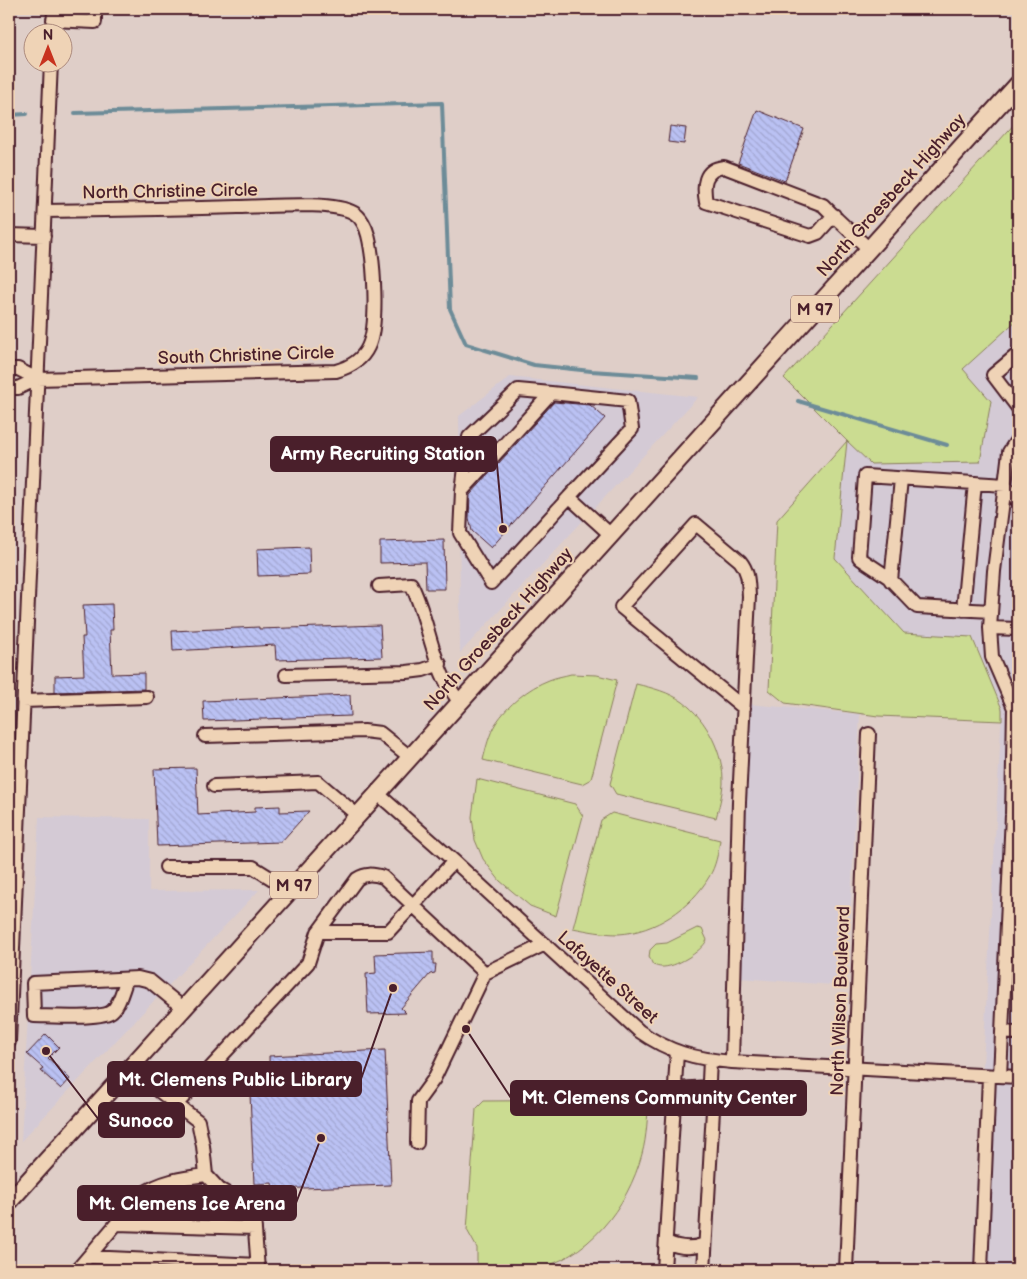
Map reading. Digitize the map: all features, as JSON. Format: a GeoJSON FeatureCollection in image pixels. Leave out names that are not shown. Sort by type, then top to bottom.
{"type":"FeatureCollection","features":[{"type":"Feature","properties":{"kind":"main road","name":"North Groesbeck Highway"},"geometry":{"type":"LineString","coordinates":[[9,1202],[1018,84]]}},
{"type":"Feature","properties":{"kind":"street"},"geometry":{"type":"LineString","coordinates":[[53,21],[95,22],[95,9]]}},
{"type":"Feature","properties":{"kind":"street"},"geometry":{"type":"LineString","coordinates":[[9,1042],[13,880],[51,72]]}},
{"type":"Feature","properties":{"kind":"street"},"geometry":{"type":"LineString","coordinates":[[834,215],[818,233],[810,236],[706,202],[704,189],[708,175],[715,168],[724,167],[823,205],[834,215],[869,249]]}},
{"type":"Feature","properties":{"kind":"street","name":"North Christine Circle"},"geometry":{"type":"LineString","coordinates":[[45,212],[295,206]]}},
{"type":"Feature","properties":{"kind":"street","name":"South Christine Circle"},"geometry":{"type":"LineString","coordinates":[[37,379],[336,371],[352,365],[369,346],[373,327],[374,290],[368,234],[358,217],[343,209],[295,206]]}},
{"type":"Feature","properties":{"kind":"street"},"geometry":{"type":"LineString","coordinates":[[9,235],[44,236]]}},
{"type":"Feature","properties":{"kind":"street"},"geometry":{"type":"LineString","coordinates":[[1017,402],[993,375],[1018,354]]}},
{"type":"Feature","properties":{"kind":"street"},"geometry":{"type":"LineString","coordinates":[[9,369],[18,369],[37,379]]}},
{"type":"Feature","properties":{"kind":"street"},"geometry":{"type":"LineString","coordinates":[[9,388],[18,388],[37,379]]}},
{"type":"Feature","properties":{"kind":"street"},"geometry":{"type":"LineString","coordinates":[[518,390],[551,393],[628,401],[632,429],[491,583],[460,533],[462,491],[469,437],[518,390]]}},
{"type":"Feature","properties":{"kind":"street"},"geometry":{"type":"LineString","coordinates":[[462,491],[551,393]]}},
{"type":"Feature","properties":{"kind":"street"},"geometry":{"type":"LineString","coordinates":[[982,1270],[995,1076],[1002,1032],[1015,815],[1014,708],[992,657],[990,628],[994,570],[1009,452],[1018,438]]}},
{"type":"Feature","properties":{"kind":"street"},"geometry":{"type":"LineString","coordinates":[[991,611],[917,607],[891,581],[861,560],[865,476],[1005,485],[1018,501]]}},
{"type":"Feature","properties":{"kind":"street"},"geometry":{"type":"LineString","coordinates":[[891,581],[901,479]]}},
{"type":"Feature","properties":{"kind":"street"},"geometry":{"type":"LineString","coordinates":[[963,610],[975,483]]}},
{"type":"Feature","properties":{"kind":"street"},"geometry":{"type":"LineString","coordinates":[[569,497],[611,534]]}},
{"type":"Feature","properties":{"kind":"street"},"geometry":{"type":"LineString","coordinates":[[732,1062],[739,802],[744,708],[749,596],[748,574],[740,562],[696,524],[621,607],[744,708]]}},
{"type":"Feature","properties":{"kind":"street"},"geometry":{"type":"LineString","coordinates":[[379,586],[412,584],[446,682],[459,702]]}},
{"type":"Feature","properties":{"kind":"street"},"geometry":{"type":"LineString","coordinates":[[990,628],[1018,629]]}},
{"type":"Feature","properties":{"kind":"street"},"geometry":{"type":"LineString","coordinates":[[286,675],[407,672],[423,670],[440,664]]}},
{"type":"Feature","properties":{"kind":"street"},"geometry":{"type":"LineString","coordinates":[[22,701],[147,697]]}},
{"type":"Feature","properties":{"kind":"street"},"geometry":{"type":"LineString","coordinates":[[205,736],[364,731],[380,733],[410,757]]}},
{"type":"Feature","properties":{"kind":"street","name":"North Wilson Boulevard"},"geometry":{"type":"LineString","coordinates":[[846,1270],[868,734]]}},
{"type":"Feature","properties":{"kind":"street"},"geometry":{"type":"LineString","coordinates":[[214,786],[318,782],[357,815]]}},
{"type":"Feature","properties":{"kind":"street","name":"Lafayette Street"},"geometry":{"type":"LineString","coordinates":[[377,793],[639,1031],[663,1047],[710,1060],[732,1062],[1018,1077]]}},
{"type":"Feature","properties":{"kind":"street"},"geometry":{"type":"LineString","coordinates":[[318,932],[388,932],[454,861]]}},
{"type":"Feature","properties":{"kind":"street"},"geometry":{"type":"LineString","coordinates":[[166,867],[252,867],[290,890]]}},
{"type":"Feature","properties":{"kind":"street"},"geometry":{"type":"LineString","coordinates":[[176,1105],[308,963],[318,932],[357,879],[364,874],[374,874],[383,878],[486,973]]}},
{"type":"Feature","properties":{"kind":"street"},"geometry":{"type":"LineString","coordinates":[[417,1143],[418,1101],[434,1079],[486,973],[545,944]]}},
{"type":"Feature","properties":{"kind":"street"},"geometry":{"type":"LineString","coordinates":[[127,979],[115,1007],[108,1014],[92,1016],[34,1016],[33,984],[127,979],[146,979],[184,1008]]}},
{"type":"Feature","properties":{"kind":"street"},"geometry":{"type":"LineString","coordinates":[[1002,1032],[1018,1033]]}},
{"type":"Feature","properties":{"kind":"street"},"geometry":{"type":"LineString","coordinates":[[664,1270],[677,1052]]}},
{"type":"Feature","properties":{"kind":"street"},"geometry":{"type":"LineString","coordinates":[[704,1270],[713,1110],[710,1087],[710,1060]]}},
{"type":"Feature","properties":{"kind":"street"},"geometry":{"type":"LineString","coordinates":[[88,1257],[258,1268],[254,1217],[240,1201],[219,1189],[206,1175],[204,1146],[198,1121],[129,1068]]}},
{"type":"Feature","properties":{"kind":"street"},"geometry":{"type":"LineString","coordinates":[[675,1089],[710,1087]]}},
{"type":"Feature","properties":{"kind":"street"},"geometry":{"type":"LineString","coordinates":[[77,1270],[141,1195],[152,1187],[184,1177],[206,1175]]}},
{"type":"Feature","properties":{"kind":"street"},"geometry":{"type":"LineString","coordinates":[[116,1224],[255,1228]]}},
{"type":"Feature","properties":{"kind":"street"},"geometry":{"type":"LineString","coordinates":[[666,1242],[686,1248],[697,1248],[705,1244]]}},
{"type":"Feature","properties":{"kind":"shaded area"},"geometry":{"type":"Polygon","coordinates":[[[1018,291],[1018,1270],[972,1270],[1002,709],[972,637],[904,633],[835,558],[847,441],[1018,291]]]}},
{"type":"Feature","properties":{"kind":"shaded area"},"geometry":{"type":"Polygon","coordinates":[[[510,377],[698,397],[460,653],[459,416],[510,377]]]}},
{"type":"Feature","properties":{"kind":"shaded area"},"geometry":{"type":"Polygon","coordinates":[[[748,704],[860,714],[847,986],[739,978],[748,704]]]}},
{"type":"Feature","properties":{"kind":"shaded area"},"geometry":{"type":"Polygon","coordinates":[[[39,817],[149,819],[149,891],[259,890],[21,1141],[39,817]]]}},
{"type":"Feature","properties":{"kind":"green space"},"geometry":{"type":"Polygon","coordinates":[[[1018,120],[1018,319],[963,369],[991,401],[980,462],[871,464],[784,378],[1018,120]]]}},
{"type":"Feature","properties":{"kind":"green space"},"geometry":{"type":"Polygon","coordinates":[[[847,441],[835,558],[904,633],[972,637],[1002,709],[1002,721],[878,716],[785,703],[769,690],[777,520],[847,441]]]}},
{"type":"Feature","properties":{"kind":"green space"},"geometry":{"type":"Polygon","coordinates":[[[571,674],[597,675],[617,680],[591,779],[582,784],[483,760],[494,727],[501,716],[513,704],[526,692],[541,683],[571,674]]]}},
{"type":"Feature","properties":{"kind":"green space"},"geometry":{"type":"Polygon","coordinates":[[[636,684],[661,691],[683,702],[700,718],[712,738],[721,761],[723,773],[722,793],[716,818],[616,794],[610,784],[636,684]]]}},
{"type":"Feature","properties":{"kind":"green space"},"geometry":{"type":"Polygon","coordinates":[[[477,779],[575,804],[583,816],[556,916],[530,906],[500,881],[483,859],[475,840],[472,817],[477,779]]]}},
{"type":"Feature","properties":{"kind":"green space"},"geometry":{"type":"Polygon","coordinates":[[[612,813],[720,840],[715,864],[709,877],[692,899],[671,916],[646,929],[619,934],[573,928],[601,820],[612,813]]]}},
{"type":"Feature","properties":{"kind":"green space"},"geometry":{"type":"Polygon","coordinates":[[[697,928],[702,929],[707,940],[704,945],[687,958],[673,965],[661,967],[653,965],[649,957],[650,950],[656,944],[667,943],[697,928]]]}},
{"type":"Feature","properties":{"kind":"green space"},"geometry":{"type":"Polygon","coordinates":[[[649,1100],[645,1140],[636,1174],[627,1193],[615,1211],[587,1243],[570,1255],[551,1264],[531,1270],[477,1270],[477,1248],[467,1230],[476,1109],[484,1101],[649,1100]]]}},
{"type":"Feature","properties":{"kind":"building"},"geometry":{"type":"Polygon","coordinates":[[[757,110],[804,129],[785,181],[738,163],[757,110]]]}},
{"type":"Feature","properties":{"kind":"building"},"geometry":{"type":"Polygon","coordinates":[[[670,126],[686,128],[684,144],[668,142],[670,126]]]}},
{"type":"Feature","properties":{"kind":"building"},"geometry":{"type":"Polygon","coordinates":[[[554,402],[590,405],[605,418],[491,548],[472,531],[469,518],[470,495],[554,402]]]}},
{"type":"Feature","properties":{"kind":"building"},"geometry":{"type":"Polygon","coordinates":[[[444,540],[445,589],[426,589],[425,562],[380,563],[380,542],[444,540]]]}},
{"type":"Feature","properties":{"kind":"building"},"geometry":{"type":"Polygon","coordinates":[[[309,547],[310,574],[258,576],[257,549],[309,547]]]}},
{"type":"Feature","properties":{"kind":"building"},"geometry":{"type":"Polygon","coordinates":[[[112,604],[113,630],[110,630],[112,674],[144,673],[144,689],[55,692],[55,676],[84,675],[82,637],[85,637],[83,605],[112,604]]]}},
{"type":"Feature","properties":{"kind":"building"},"geometry":{"type":"Polygon","coordinates":[[[380,625],[382,657],[276,660],[275,645],[173,651],[172,631],[380,625]]]}},
{"type":"Feature","properties":{"kind":"building"},"geometry":{"type":"Polygon","coordinates":[[[350,695],[351,716],[204,721],[203,701],[350,695]]]}},
{"type":"Feature","properties":{"kind":"building"},"geometry":{"type":"Polygon","coordinates":[[[196,768],[198,815],[255,812],[255,807],[280,806],[280,812],[309,811],[281,842],[157,846],[154,769],[196,768]]]}},
{"type":"Feature","properties":{"kind":"building"},"geometry":{"type":"Polygon","coordinates":[[[433,952],[433,964],[436,964],[435,973],[430,974],[401,1008],[406,1013],[368,1014],[366,974],[376,973],[375,954],[433,952]]]}},
{"type":"Feature","properties":{"kind":"building"},"geometry":{"type":"Polygon","coordinates":[[[46,1034],[59,1047],[48,1058],[70,1079],[61,1089],[41,1071],[43,1068],[27,1054],[46,1034]]]}},
{"type":"Feature","properties":{"kind":"building"},"geometry":{"type":"Polygon","coordinates":[[[385,1050],[391,1185],[273,1189],[272,1183],[254,1184],[250,1094],[270,1093],[269,1056],[385,1050]]]}},
{"type":"Feature","properties":{"kind":"waterway"},"geometry":{"type":"LineString","coordinates":[[75,113],[442,103],[450,309],[466,344],[534,365],[698,378]]}},
{"type":"Feature","properties":{"kind":"waterway"},"geometry":{"type":"LineString","coordinates":[[9,115],[27,114]]}},
{"type":"Feature","properties":{"kind":"waterway"},"geometry":{"type":"LineString","coordinates":[[798,401],[947,445]]}},
{"type":"Feature","properties":{"kind":"place","name":"Army Recruiting Station"},"geometry":{"type":"Point","coordinates":[503,529]}},
{"type":"Feature","properties":{"kind":"place","name":"Mt. Clemens Public Library"},"geometry":{"type":"Point","coordinates":[393,988]}},
{"type":"Feature","properties":{"kind":"place","name":"Mt. Clemens Community Center"},"geometry":{"type":"Point","coordinates":[466,1029]}},
{"type":"Feature","properties":{"kind":"place","name":"Sunoco"},"geometry":{"type":"Point","coordinates":[46,1051]}},
{"type":"Feature","properties":{"kind":"place","name":"Mt. Clemens Ice Arena"},"geometry":{"type":"Point","coordinates":[321,1138]}}]}
